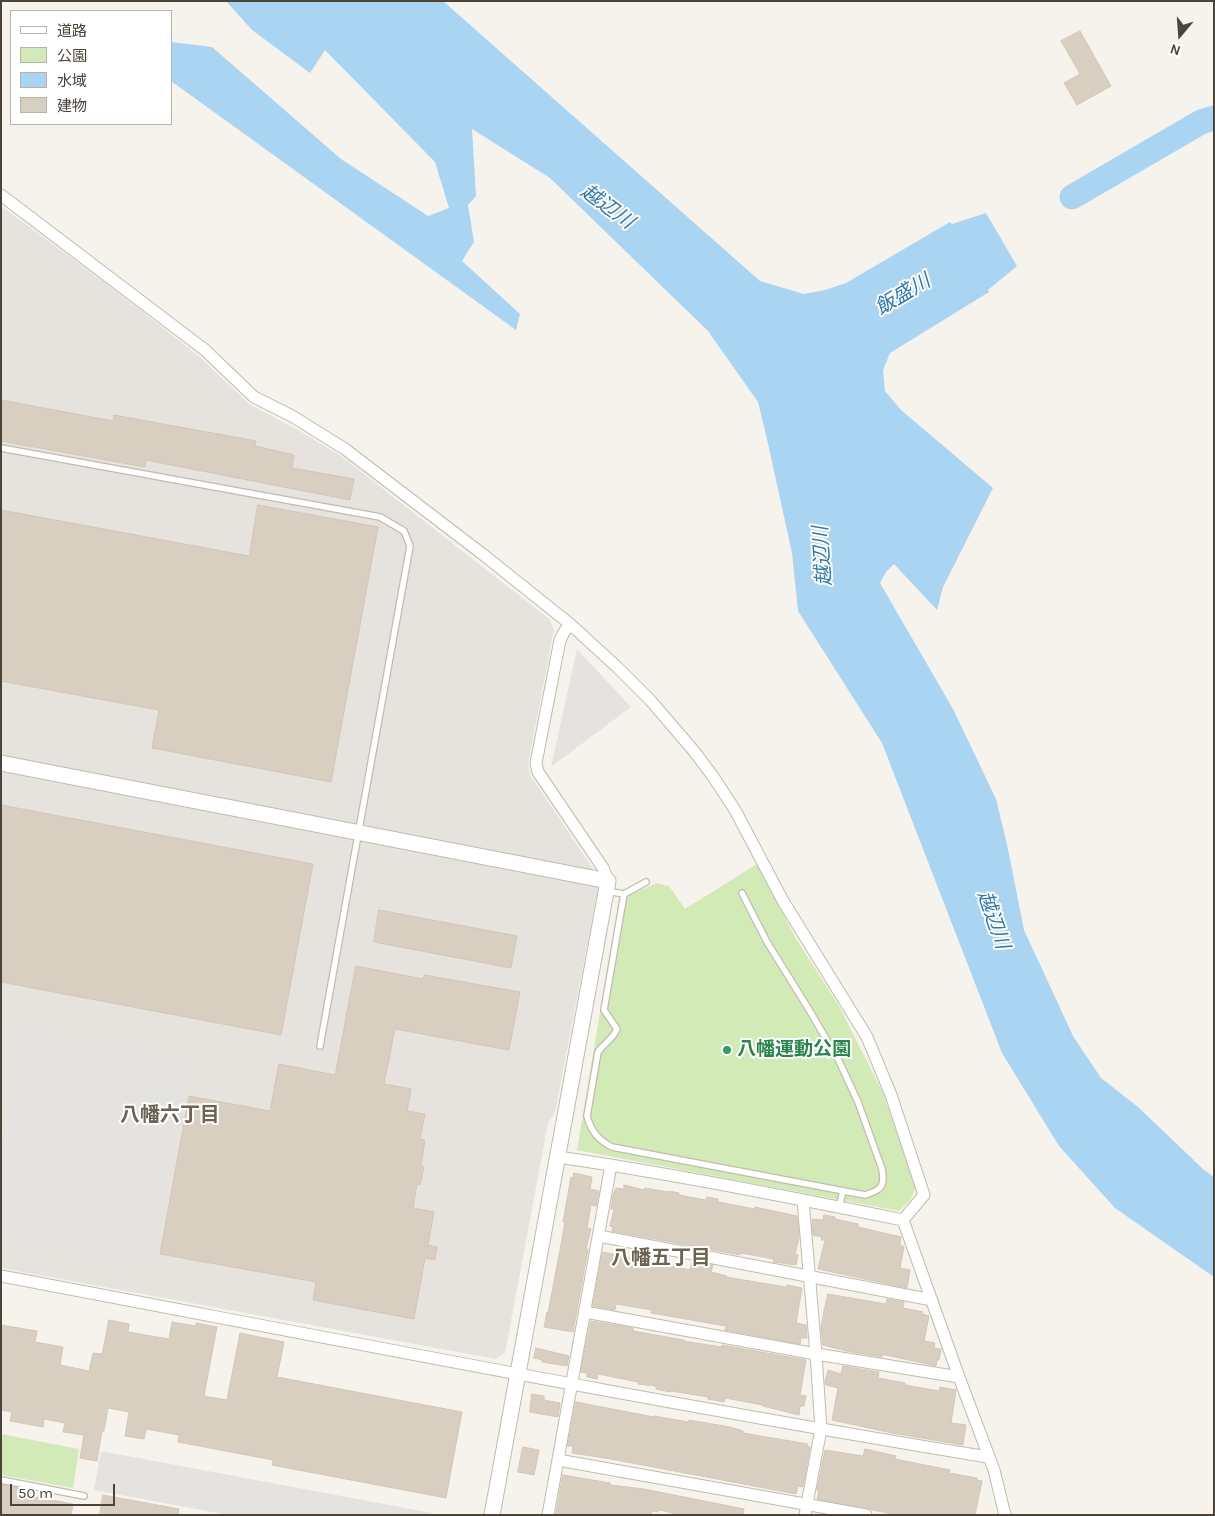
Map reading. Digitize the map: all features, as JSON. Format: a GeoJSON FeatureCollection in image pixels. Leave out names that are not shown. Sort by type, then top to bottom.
{"type":"FeatureCollection","features":[{"type":"Feature","properties":{"kind":"street"},"geometry":{"type":"LineString","coordinates":[[1,195],[205,350],[254,397],[292,416],[345,449],[485,556],[570,624],[617,667],[675,728],[712,775],[735,810],[783,901],[868,1037],[891,1095],[924,1195],[903,1220]]}},
{"type":"Feature","properties":{"kind":"street"},"geometry":{"type":"LineString","coordinates":[[492,1515],[607,886],[604,868],[538,772],[536,763],[560,640],[570,624]]}},
{"type":"Feature","properties":{"kind":"street"},"geometry":{"type":"LineString","coordinates":[[1,764],[358,831],[607,886]]}},
{"type":"Feature","properties":{"kind":"street"},"geometry":{"type":"LineString","coordinates":[[558,1157],[803,1200],[903,1220]]}},
{"type":"Feature","properties":{"kind":"street"},"geometry":{"type":"LineString","coordinates":[[548,1515],[611,1165]]}},
{"type":"Feature","properties":{"kind":"street"},"geometry":{"type":"LineString","coordinates":[[803,1200],[821,1429],[806,1509]]}},
{"type":"Feature","properties":{"kind":"street"},"geometry":{"type":"LineString","coordinates":[[903,1220],[994,1470],[1005,1515]]}},
{"type":"Feature","properties":{"kind":"street"},"geometry":{"type":"LineString","coordinates":[[599,1236],[932,1300]]}},
{"type":"Feature","properties":{"kind":"street"},"geometry":{"type":"LineString","coordinates":[[1,1276],[572,1384],[988,1457]]}},
{"type":"Feature","properties":{"kind":"street"},"geometry":{"type":"LineString","coordinates":[[585,1312],[816,1354],[959,1377]]}},
{"type":"Feature","properties":{"kind":"street"},"geometry":{"type":"LineString","coordinates":[[558,1460],[806,1509],[866,1515]]}},
{"type":"Feature","properties":{"kind":"lane"},"geometry":{"type":"LineString","coordinates":[[1,448],[380,517],[404,531],[410,546],[320,1046]]}},
{"type":"Feature","properties":{"kind":"lane"},"geometry":{"type":"LineString","coordinates":[[624,894],[646,882]]}},
{"type":"Feature","properties":{"kind":"lane"},"geometry":{"type":"LineString","coordinates":[[607,886],[624,894]]}},
{"type":"Feature","properties":{"kind":"lane"},"geometry":{"type":"LineString","coordinates":[[624,894],[604,1010],[617,1029],[614,1035],[598,1052],[587,1116],[595,1134],[602,1142],[612,1147],[865,1195],[876,1192],[881,1187],[884,1179],[858,1102],[839,1061],[767,942],[742,893]]}},
{"type":"Feature","properties":{"kind":"lane"},"geometry":{"type":"LineString","coordinates":[[840,1207],[842,1190]]}},
{"type":"Feature","properties":{"kind":"lane"},"geometry":{"type":"LineString","coordinates":[[1,1480],[84,1496]]}},
{"type":"Feature","properties":{"kind":"shaded area"},"geometry":{"type":"Polygon","coordinates":[[[1,206],[112,288],[200,357],[249,404],[341,456],[549,619],[554,629],[528,764],[530,775],[600,879],[555,1112],[548,1123],[505,1353],[496,1359],[1,1268],[1,206]]]}},
{"type":"Feature","properties":{"kind":"shaded area"},"geometry":{"type":"Polygon","coordinates":[[[577,649],[631,707],[551,767],[577,649]]]}},
{"type":"Feature","properties":{"kind":"shaded area"},"geometry":{"type":"Polygon","coordinates":[[[24,1034],[187,1063],[151,1261],[1,1233],[1,1154],[24,1034]]]}},
{"type":"Feature","properties":{"kind":"shaded area"},"geometry":{"type":"Polygon","coordinates":[[[101,1451],[432,1513],[432,1515],[228,1515],[94,1490],[101,1451]]]}},
{"type":"Feature","properties":{"kind":"green space","name":"八幡運動公園"},"geometry":{"type":"Polygon","coordinates":[[[757,864],[795,937],[839,1006],[883,1093],[916,1188],[910,1200],[899,1211],[577,1150],[619,899],[657,883],[669,886],[685,909],[757,864]]]}},
{"type":"Feature","properties":{"kind":"green space"},"geometry":{"type":"Polygon","coordinates":[[[1,1434],[79,1449],[73,1488],[1,1475],[1,1434]]]}},
{"type":"Feature","properties":{"kind":"water","name":"越辺川"},"geometry":{"type":"Polygon","coordinates":[[[226,1],[443,1],[760,281],[804,294],[846,283],[950,222],[952,224],[986,213],[1017,266],[988,290],[989,292],[890,353],[883,370],[885,391],[901,410],[993,488],[943,587],[937,610],[894,564],[886,572],[880,583],[953,709],[996,799],[1024,930],[1073,1036],[1101,1078],[1138,1107],[1204,1170],[1214,1177],[1214,1277],[1115,1208],[1059,1146],[1002,1053],[882,743],[798,611],[792,553],[758,402],[708,331],[550,178],[472,129],[476,196],[468,205],[474,242],[462,261],[520,314],[516,330],[172,82],[172,42],[212,47],[341,159],[428,216],[449,208],[435,162],[325,50],[310,73],[252,30],[226,1]]]}},
{"type":"Feature","properties":{"kind":"building"},"geometry":{"type":"Polygon","coordinates":[[[1080,31],[1111,86],[1077,105],[1064,83],[1080,74],[1061,41],[1080,31]]]}},
{"type":"Feature","properties":{"kind":"building"},"geometry":{"type":"Polygon","coordinates":[[[1,400],[113,421],[114,415],[256,441],[255,446],[294,455],[292,468],[354,479],[350,500],[146,460],[145,467],[1,441],[1,400]]]}},
{"type":"Feature","properties":{"kind":"building"},"geometry":{"type":"Polygon","coordinates":[[[258,505],[378,527],[331,782],[152,748],[159,710],[1,681],[1,510],[249,556],[258,505]]]}},
{"type":"Feature","properties":{"kind":"building"},"geometry":{"type":"Polygon","coordinates":[[[1,805],[313,864],[281,1035],[1,982],[1,805]]]}},
{"type":"Feature","properties":{"kind":"building"},"geometry":{"type":"Polygon","coordinates":[[[379,910],[517,936],[511,968],[374,942],[379,910]]]}},
{"type":"Feature","properties":{"kind":"building"},"geometry":{"type":"Polygon","coordinates":[[[356,966],[423,979],[424,975],[520,992],[509,1050],[395,1029],[384,1084],[411,1089],[407,1111],[425,1114],[420,1139],[425,1140],[421,1166],[424,1167],[420,1185],[417,1184],[413,1208],[434,1212],[428,1245],[437,1247],[435,1260],[425,1258],[414,1319],[313,1300],[316,1282],[160,1254],[189,1096],[270,1111],[279,1064],[335,1075],[356,966]]]}},
{"type":"Feature","properties":{"kind":"building"},"geometry":{"type":"Polygon","coordinates":[[[574,1173],[592,1177],[590,1189],[599,1191],[596,1206],[591,1205],[587,1228],[591,1229],[573,1332],[544,1327],[560,1250],[571,1177],[573,1178],[574,1173]]]}},
{"type":"Feature","properties":{"kind":"building"},"geometry":{"type":"Polygon","coordinates":[[[624,1185],[644,1190],[645,1188],[669,1191],[679,1193],[679,1195],[706,1200],[707,1197],[718,1199],[718,1202],[755,1209],[755,1207],[797,1216],[799,1238],[795,1254],[798,1255],[796,1265],[773,1262],[774,1259],[741,1253],[740,1255],[612,1231],[613,1227],[610,1226],[614,1209],[611,1209],[613,1195],[616,1188],[624,1189],[624,1185]]]}},
{"type":"Feature","properties":{"kind":"building"},"geometry":{"type":"Polygon","coordinates":[[[824,1215],[858,1224],[858,1227],[901,1237],[900,1245],[904,1247],[900,1268],[910,1270],[907,1288],[818,1269],[825,1240],[821,1240],[822,1237],[813,1235],[812,1219],[823,1220],[824,1215]]]}},
{"type":"Feature","properties":{"kind":"building"},"geometry":{"type":"Polygon","coordinates":[[[603,1252],[690,1270],[692,1261],[713,1265],[711,1272],[726,1277],[802,1288],[796,1323],[806,1325],[807,1338],[801,1338],[800,1344],[725,1330],[726,1326],[651,1313],[652,1310],[616,1304],[615,1310],[593,1306],[603,1252]]]}},
{"type":"Feature","properties":{"kind":"building"},"geometry":{"type":"Polygon","coordinates":[[[828,1294],[886,1304],[887,1299],[904,1302],[903,1308],[923,1312],[922,1314],[929,1316],[924,1341],[935,1343],[934,1348],[941,1349],[936,1366],[886,1355],[882,1355],[882,1357],[846,1351],[823,1345],[821,1327],[828,1294]]]}},
{"type":"Feature","properties":{"kind":"building"},"geometry":{"type":"Polygon","coordinates":[[[109,1320],[129,1324],[128,1332],[169,1339],[172,1322],[196,1326],[196,1323],[217,1327],[204,1396],[227,1400],[240,1333],[284,1342],[277,1377],[462,1412],[446,1498],[272,1465],[273,1460],[178,1442],[179,1435],[146,1429],[144,1439],[125,1436],[129,1412],[108,1408],[97,1461],[80,1458],[84,1435],[63,1432],[65,1423],[44,1419],[43,1427],[10,1421],[12,1412],[1,1410],[1,1325],[37,1331],[35,1342],[63,1347],[60,1365],[89,1371],[93,1353],[102,1354],[109,1320]]]}},
{"type":"Feature","properties":{"kind":"building"},"geometry":{"type":"Polygon","coordinates":[[[591,1321],[633,1328],[633,1331],[684,1341],[722,1347],[722,1345],[806,1360],[800,1395],[806,1396],[804,1406],[800,1406],[799,1415],[763,1405],[725,1398],[724,1402],[708,1399],[708,1397],[670,1392],[656,1389],[656,1386],[638,1384],[638,1382],[598,1374],[597,1379],[587,1377],[587,1373],[581,1372],[591,1321]]]}},
{"type":"Feature","properties":{"kind":"building"},"geometry":{"type":"Polygon","coordinates":[[[536,1348],[569,1356],[567,1366],[542,1362],[542,1360],[534,1358],[536,1348]]]}},
{"type":"Feature","properties":{"kind":"building"},"geometry":{"type":"Polygon","coordinates":[[[843,1366],[879,1372],[878,1378],[905,1383],[905,1385],[939,1391],[940,1387],[956,1390],[951,1423],[966,1425],[963,1445],[892,1433],[832,1420],[838,1388],[826,1385],[825,1382],[828,1370],[841,1374],[843,1366]]]}},
{"type":"Feature","properties":{"kind":"building"},"geometry":{"type":"Polygon","coordinates":[[[532,1394],[544,1396],[544,1400],[560,1403],[558,1417],[530,1412],[532,1394]]]}},
{"type":"Feature","properties":{"kind":"building"},"geometry":{"type":"Polygon","coordinates":[[[576,1402],[654,1417],[688,1422],[689,1420],[730,1427],[743,1431],[743,1433],[808,1444],[807,1446],[810,1447],[803,1487],[798,1486],[796,1494],[572,1453],[573,1446],[568,1446],[576,1402]]]}},
{"type":"Feature","properties":{"kind":"building"},"geometry":{"type":"Polygon","coordinates":[[[523,1447],[539,1450],[534,1475],[518,1472],[523,1447]]]}},
{"type":"Feature","properties":{"kind":"building"},"geometry":{"type":"Polygon","coordinates":[[[865,1449],[896,1456],[895,1459],[950,1470],[949,1473],[977,1478],[977,1480],[982,1481],[975,1515],[898,1515],[817,1499],[825,1450],[863,1456],[865,1449]]]}},
{"type":"Feature","properties":{"kind":"building"},"geometry":{"type":"Polygon","coordinates":[[[563,1475],[744,1509],[743,1515],[682,1515],[659,1510],[658,1512],[652,1511],[651,1515],[556,1515],[563,1475]]]}},
{"type":"Feature","properties":{"kind":"building"},"geometry":{"type":"Polygon","coordinates":[[[1,1485],[31,1490],[30,1496],[73,1504],[71,1515],[1,1515],[1,1485]]]}},
{"type":"Feature","properties":{"kind":"building"},"geometry":{"type":"Polygon","coordinates":[[[103,1495],[179,1509],[178,1515],[100,1515],[103,1495]]]}},
{"type":"Feature","properties":{"kind":"waterway","name":"飯盛川"},"geometry":{"type":"LineString","coordinates":[[1072,197],[1201,122],[1214,118]]}},
{"type":"Feature","properties":{"kind":"place","name":"八幡運動公園"},"geometry":{"type":"Point","coordinates":[727,1050]}},
{"type":"Feature","properties":{"kind":"district","name":"八幡六丁目"},"geometry":{"type":"Point","coordinates":[170,1115]}},
{"type":"Feature","properties":{"kind":"district","name":"八幡五丁目"},"geometry":{"type":"Point","coordinates":[661,1258]}}]}
